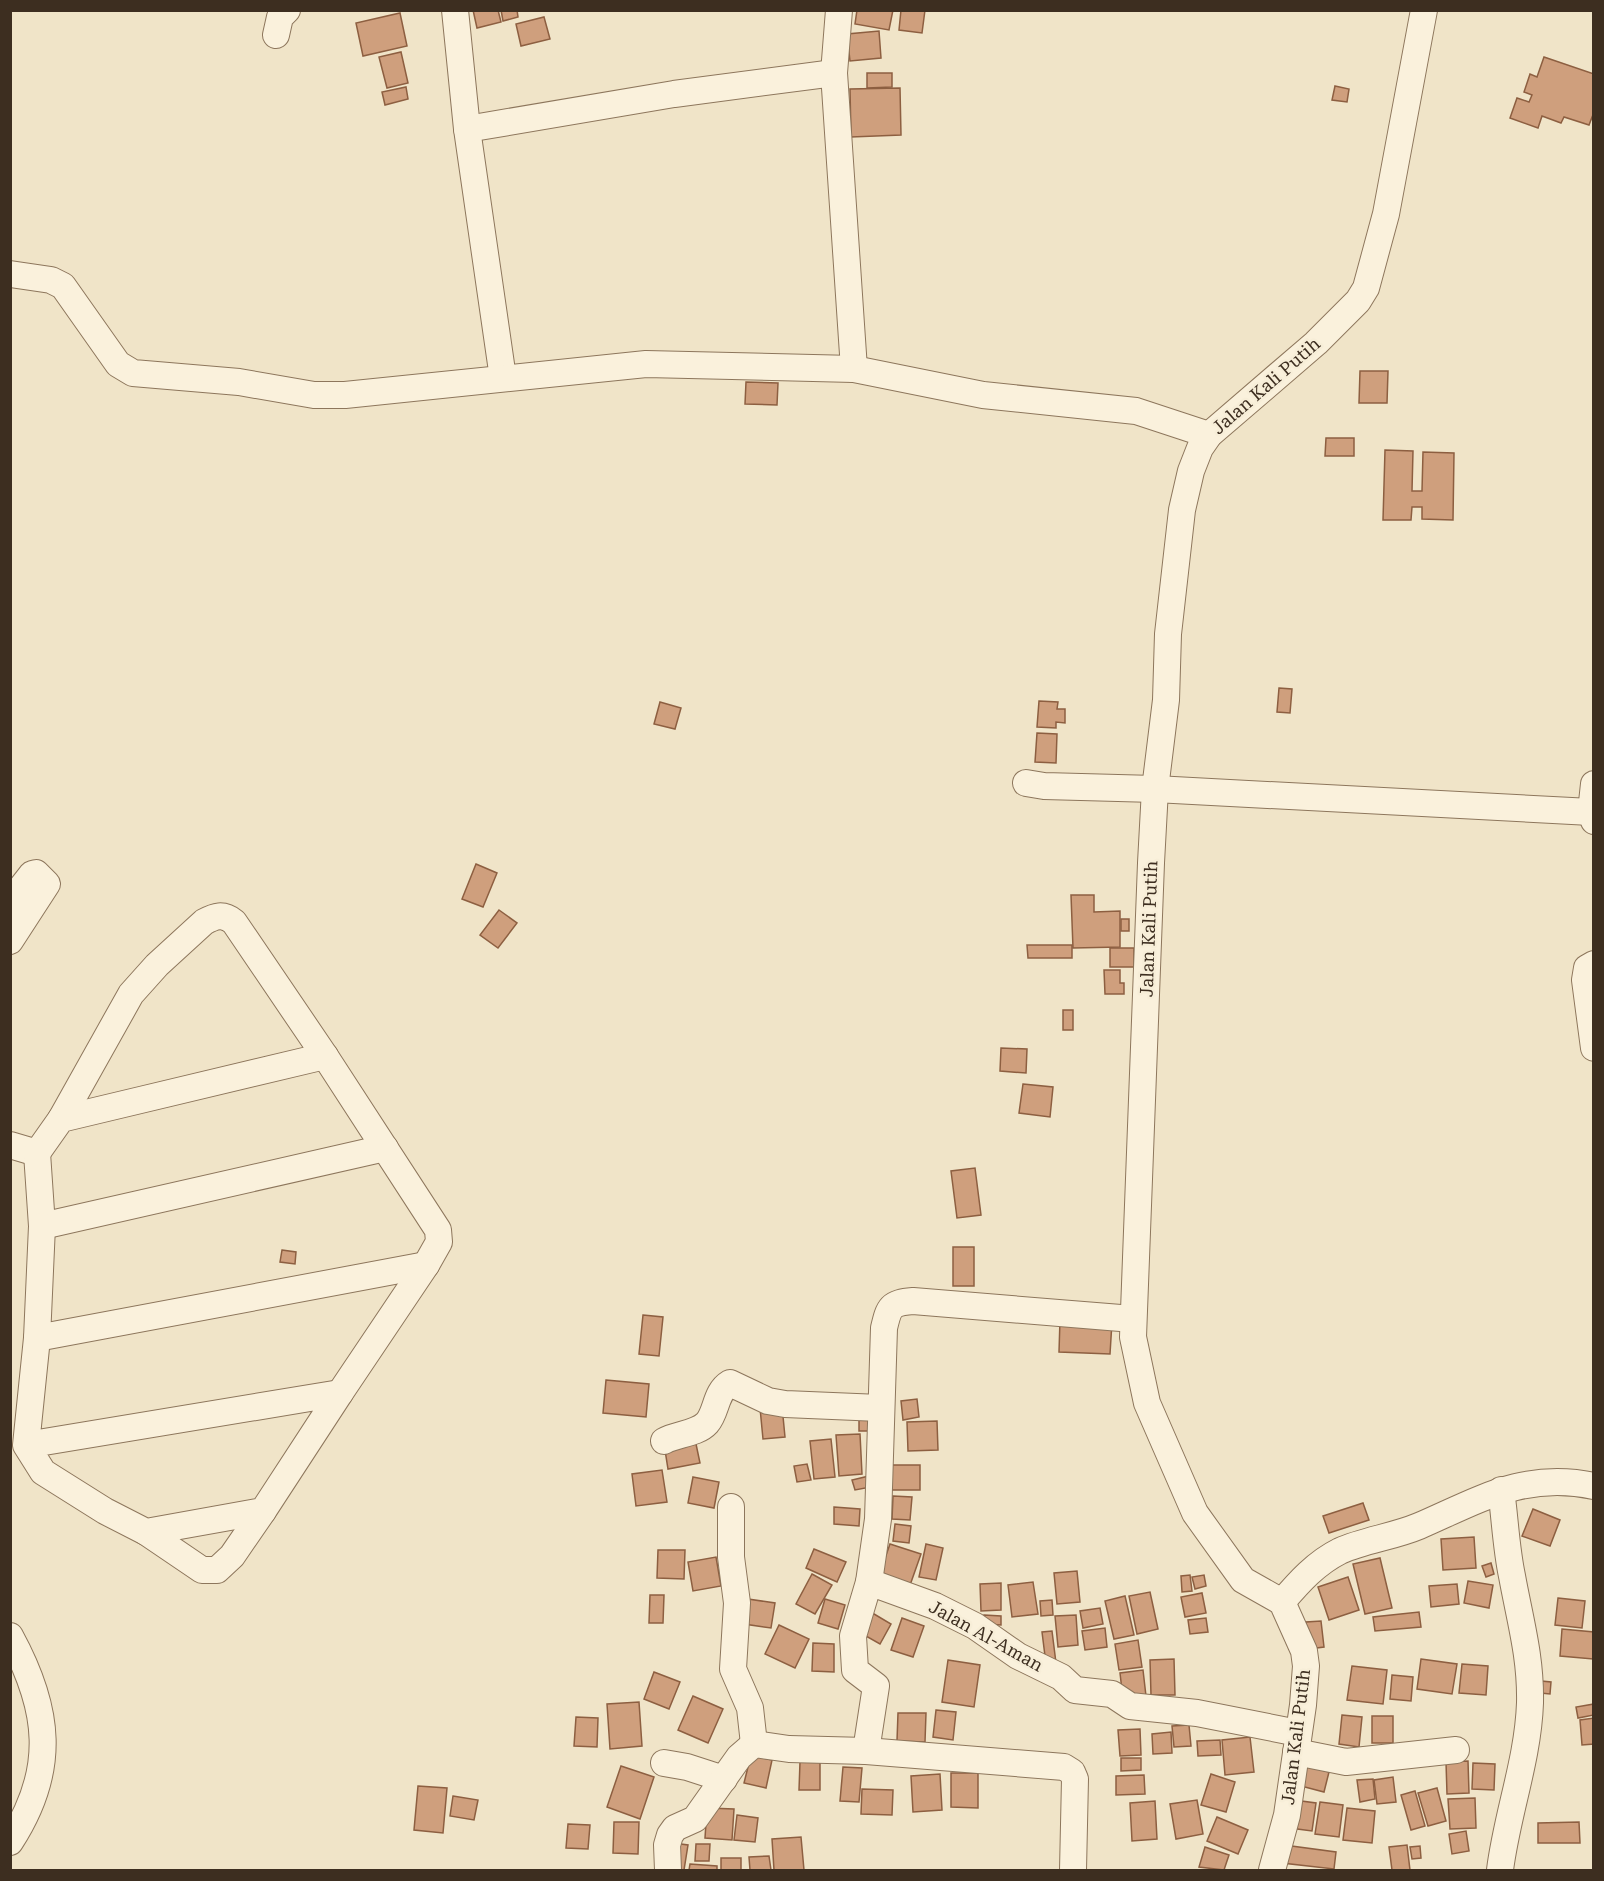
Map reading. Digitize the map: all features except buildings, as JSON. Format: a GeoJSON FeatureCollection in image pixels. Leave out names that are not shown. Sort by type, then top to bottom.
{"type":"FeatureCollection","features":[{"type":"Feature","properties":{"kind":"street"},"geometry":{"type":"LineString","coordinates":[[276,35],[280,17],[287,10]]}},
{"type":"Feature","properties":{"kind":"street"},"geometry":{"type":"LineString","coordinates":[[455,10],[467,129],[503,378]]}},
{"type":"Feature","properties":{"kind":"street"},"geometry":{"type":"LineString","coordinates":[[839,10],[834,73],[854,369]]}},
{"type":"Feature","properties":{"kind":"street","name":"Jalan Kali Putih"},"geometry":{"type":"LineString","coordinates":[[1272,1870],[1287,1815],[1306,1666],[1299,1638],[1281,1602],[1243,1580],[1195,1513],[1147,1403],[1133,1337],[1155,789],[1166,699],[1168,634],[1182,510],[1191,471],[1200,448],[1209,435],[1316,343],[1358,301],[1366,288],[1386,214],[1425,10]]}},
{"type":"Feature","properties":{"kind":"street"},"geometry":{"type":"LineString","coordinates":[[467,129],[674,94],[834,73]]}},
{"type":"Feature","properties":{"kind":"street"},"geometry":{"type":"LineString","coordinates":[[10,274],[51,280],[63,286],[118,364],[133,373],[203,378],[324,395],[374,393],[646,364],[854,369],[983,395],[1136,411],[1209,435]]}},
{"type":"Feature","properties":{"kind":"street"},"geometry":{"type":"LineString","coordinates":[[1026,783],[1068,788],[1155,789],[1592,816],[1593,784]]}},
{"type":"Feature","properties":{"kind":"street"},"geometry":{"type":"LineString","coordinates":[[10,902],[32,874],[36,873],[47,884],[10,941]]}},
{"type":"Feature","properties":{"kind":"street"},"geometry":{"type":"LineString","coordinates":[[215,916],[223,916],[234,922],[325,1056],[438,1230],[439,1242],[426,1265],[263,1511],[232,1556],[217,1570],[202,1570],[146,1532],[105,1511],[43,1472],[26,1445],[37,1338],[42,1226],[37,1153],[61,1119],[131,994],[157,965],[204,922],[215,916]]}},
{"type":"Feature","properties":{"kind":"street"},"geometry":{"type":"LineString","coordinates":[[1593,964],[1587,968],[1585,980],[1593,1048]]}},
{"type":"Feature","properties":{"kind":"street"},"geometry":{"type":"LineString","coordinates":[[61,1119],[325,1056]]}},
{"type":"Feature","properties":{"kind":"street"},"geometry":{"type":"LineString","coordinates":[[10,1145],[37,1153]]}},
{"type":"Feature","properties":{"kind":"street"},"geometry":{"type":"LineString","coordinates":[[42,1226],[385,1148]]}},
{"type":"Feature","properties":{"kind":"street"},"geometry":{"type":"LineString","coordinates":[[37,1338],[426,1265]]}},
{"type":"Feature","properties":{"kind":"street"},"geometry":{"type":"LineString","coordinates":[[866,1751],[876,1686],[855,1670],[853,1636],[869,1582],[878,1519],[880,1408],[884,1328],[888,1310],[897,1302],[913,1301],[1133,1318]]}},
{"type":"Feature","properties":{"kind":"street"},"geometry":{"type":"LineString","coordinates":[[663,1441],[698,1429],[708,1422],[723,1387],[730,1383],[768,1401],[786,1404],[880,1408]]}},
{"type":"Feature","properties":{"kind":"street"},"geometry":{"type":"LineString","coordinates":[[26,1445],[340,1393]]}},
{"type":"Feature","properties":{"kind":"street"},"geometry":{"type":"LineString","coordinates":[[1281,1602],[1306,1574],[1340,1551],[1416,1527],[1501,1490],[1542,1481],[1593,1486]]}},
{"type":"Feature","properties":{"kind":"street"},"geometry":{"type":"LineString","coordinates":[[1500,1870],[1504,1837],[1526,1745],[1530,1705],[1529,1657],[1511,1575],[1501,1490]]}},
{"type":"Feature","properties":{"kind":"street"},"geometry":{"type":"LineString","coordinates":[[731,1507],[731,1557],[737,1602],[733,1669],[750,1708],[754,1744]]}},
{"type":"Feature","properties":{"kind":"street"},"geometry":{"type":"LineString","coordinates":[[146,1532],[263,1511]]}},
{"type":"Feature","properties":{"kind":"street","name":"Jalan Al-Aman"},"geometry":{"type":"LineString","coordinates":[[869,1582],[935,1606],[975,1626],[1018,1656],[1061,1677],[1075,1690],[1112,1695],[1130,1706],[1197,1713],[1297,1742],[1346,1762],[1456,1750]]}},
{"type":"Feature","properties":{"kind":"street"},"geometry":{"type":"LineString","coordinates":[[10,1636],[32,1681],[45,1745],[43,1763],[33,1801],[10,1842]]}},
{"type":"Feature","properties":{"kind":"street"},"geometry":{"type":"LineString","coordinates":[[668,1870],[667,1845],[670,1835],[675,1828],[695,1819],[739,1757],[754,1744],[789,1749],[866,1751],[1064,1767],[1072,1772],[1075,1779],[1076,1829],[1073,1870]]}},
{"type":"Feature","properties":{"kind":"street"},"geometry":{"type":"LineString","coordinates":[[664,1763],[687,1767],[724,1779]]}}]}
